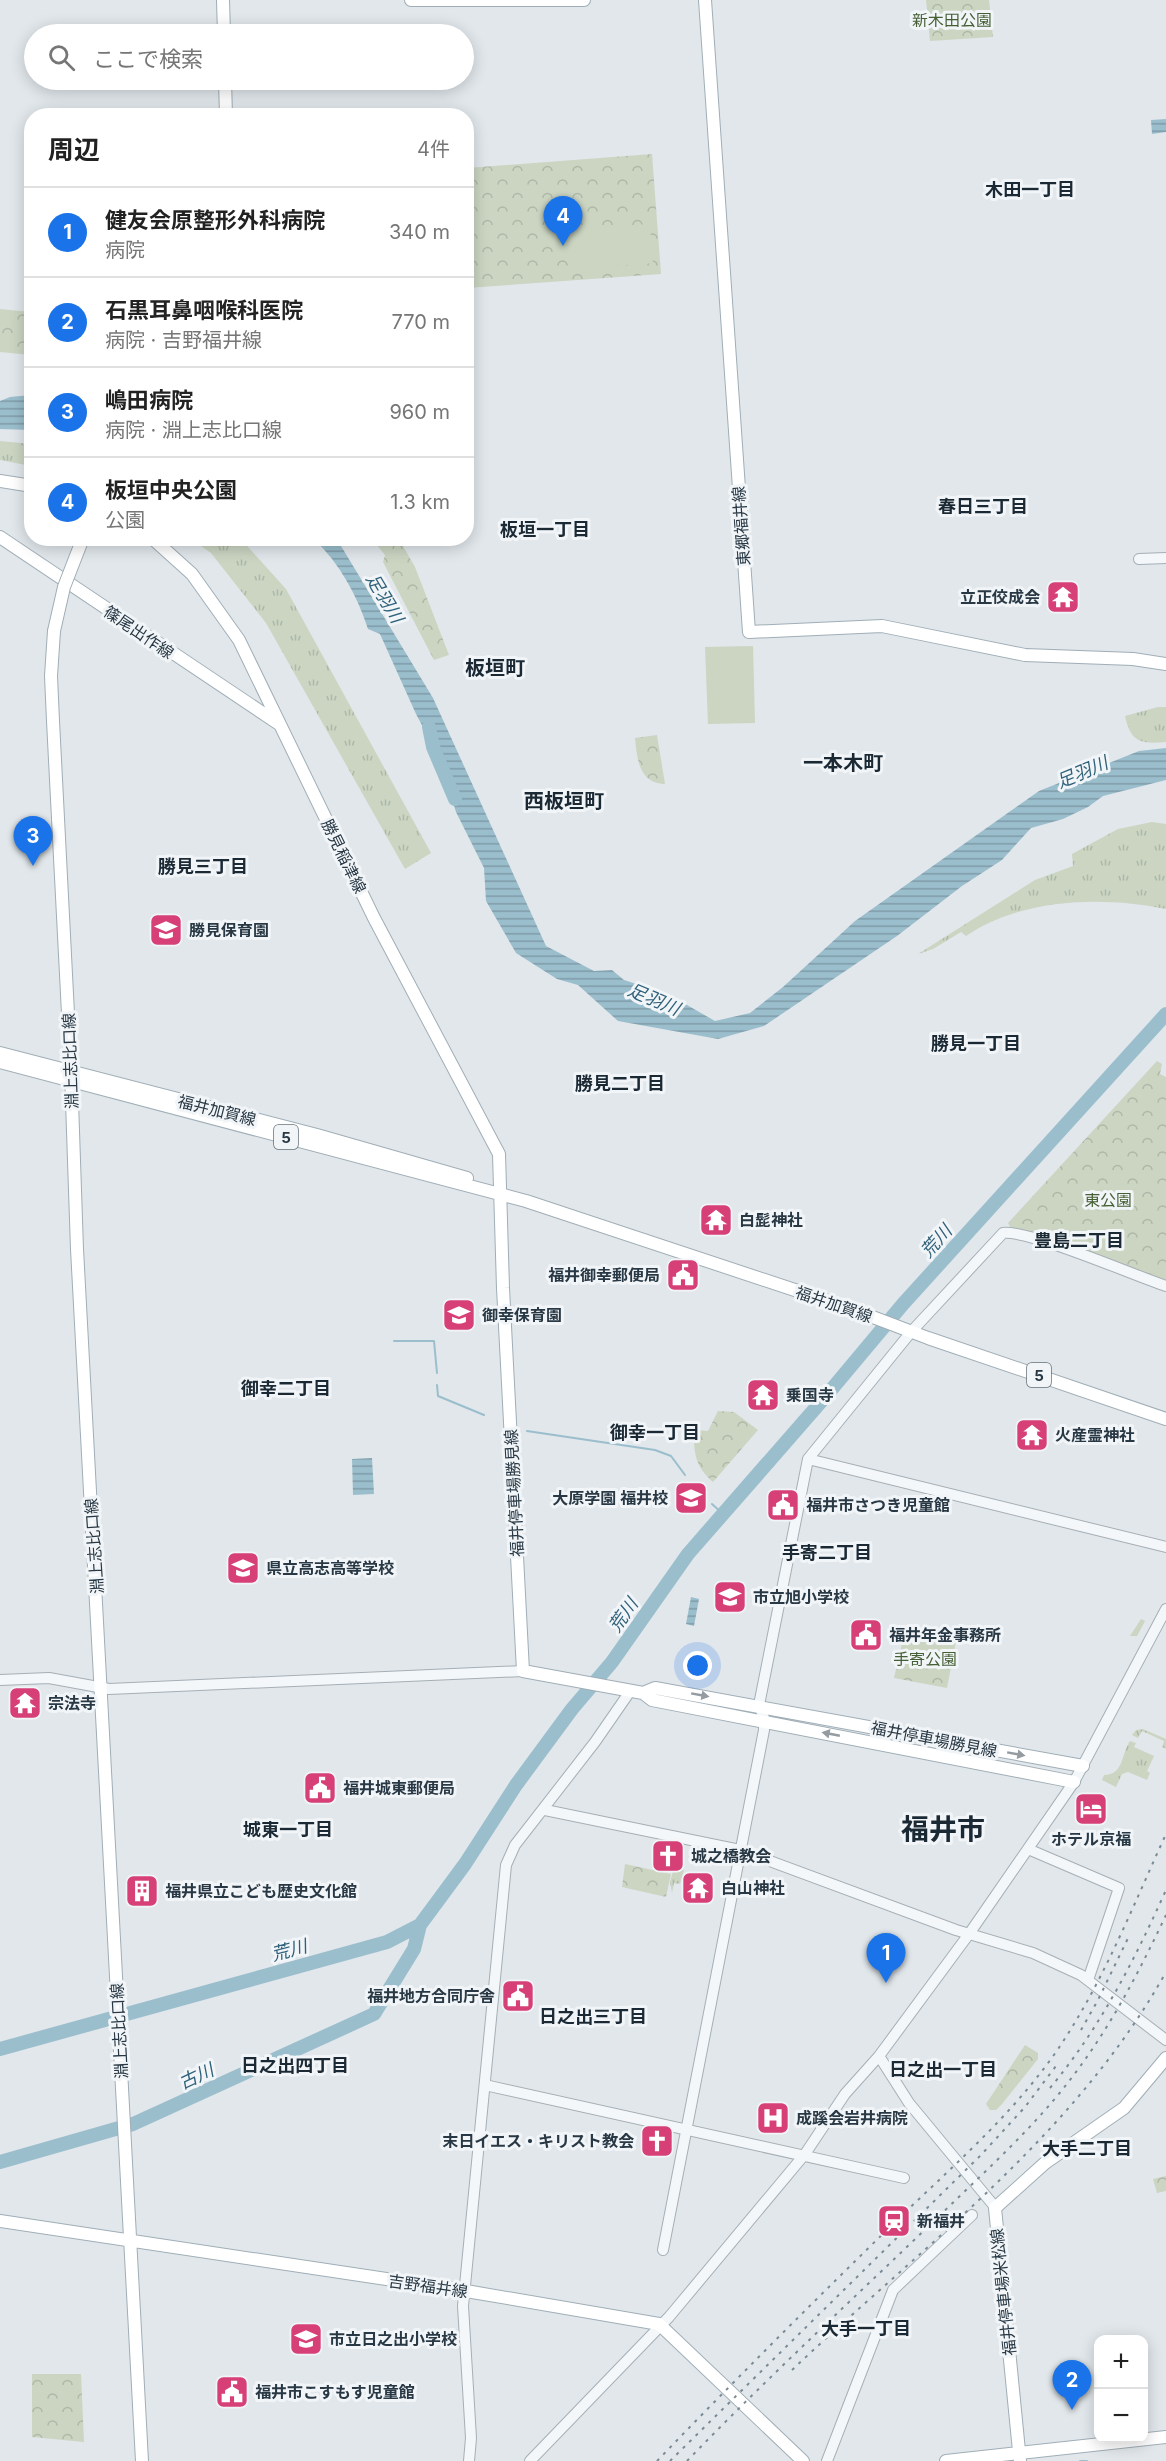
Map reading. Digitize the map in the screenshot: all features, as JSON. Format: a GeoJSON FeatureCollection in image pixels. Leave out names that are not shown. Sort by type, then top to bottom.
{"type":"FeatureCollection","features":[{"type":"Feature","properties":{"kind":"main road"},"geometry":{"type":"LineString","coordinates":[[223,0],[224,24]]}},
{"type":"Feature","properties":{"kind":"main road"},"geometry":{"type":"LineString","coordinates":[[411,0],[584,0]]}},
{"type":"Feature","properties":{"kind":"main road","name":"東郷福井線"},"geometry":{"type":"LineString","coordinates":[[705,0],[749,632],[882,626],[1025,655],[1132,659],[1166,664]]}},
{"type":"Feature","properties":{"kind":"main road"},"geometry":{"type":"LineString","coordinates":[[225,90],[226,108]]}},
{"type":"Feature","properties":{"kind":"main road"},"geometry":{"type":"LineString","coordinates":[[0,481],[24,485]]}},
{"type":"Feature","properties":{"kind":"main road","name":"篠尾出作線"},"geometry":{"type":"LineString","coordinates":[[0,537],[280,725]]}},
{"type":"Feature","properties":{"kind":"main road","name":"淵上志比口線"},"geometry":{"type":"LineString","coordinates":[[80,546],[64,587],[54,631],[51,676],[52,721],[71,1076],[77,1249],[142,2461]]}},
{"type":"Feature","properties":{"kind":"main road","name":"勝見稲津線"},"geometry":{"type":"LineString","coordinates":[[161,546],[192,574],[218,607],[239,640],[375,918],[499,1154],[501,1193]]}},
{"type":"Feature","properties":{"kind":"main road","name":"福井加賀線"},"geometry":{"type":"LineString","coordinates":[[0,1053],[71,1076],[501,1193],[872,1316],[905,1330],[1166,1419]]}},
{"type":"Feature","properties":{"kind":"main road","name":"福井加賀線"},"geometry":{"type":"LineString","coordinates":[[0,1062],[71,1076]]}},
{"type":"Feature","properties":{"kind":"main road","name":"福井停車場勝見線"},"geometry":{"type":"LineString","coordinates":[[501,1193],[503,1288],[523,1671],[637,1692],[652,1700],[1074,1782]]}},
{"type":"Feature","properties":{"kind":"main road","name":"福井停車場勝見線"},"geometry":{"type":"LineString","coordinates":[[637,1692],[656,1688],[759,1705],[1083,1766]]}},
{"type":"Feature","properties":{"kind":"main road","name":"福井停車場米松線"},"geometry":{"type":"LineString","coordinates":[[1019,2457],[996,2207],[1038,2168],[1124,2108],[1166,2058]]}},
{"type":"Feature","properties":{"kind":"main road","name":"吉野福井線"},"geometry":{"type":"LineString","coordinates":[[0,2221],[466,2291],[662,2326]]}},
{"type":"Feature","properties":{"kind":"main road"},"geometry":{"type":"LineString","coordinates":[[662,2326],[803,2461]]}},
{"type":"Feature","properties":{"kind":"main road"},"geometry":{"type":"LineString","coordinates":[[946,2461],[1019,2457],[1166,2438]]}},
{"type":"Feature","properties":{"kind":"street"},"geometry":{"type":"LineString","coordinates":[[1139,559],[1166,558]]}},
{"type":"Feature","properties":{"kind":"street"},"geometry":{"type":"LineString","coordinates":[[663,2250],[764,1721],[759,1705],[808,1459],[905,1330],[1003,1233],[1012,1232],[1039,1240],[1166,1287]]}},
{"type":"Feature","properties":{"kind":"street"},"geometry":{"type":"LineString","coordinates":[[808,1459],[1166,1547]]}},
{"type":"Feature","properties":{"kind":"street"},"geometry":{"type":"LineString","coordinates":[[530,2461],[662,2326],[805,2154],[845,2094],[879,2056],[969,1934],[1074,1782],[1166,1609]]}},
{"type":"Feature","properties":{"kind":"street"},"geometry":{"type":"LineString","coordinates":[[0,1680],[49,1678],[102,1689],[523,1671]]}},
{"type":"Feature","properties":{"kind":"street"},"geometry":{"type":"LineString","coordinates":[[469,2461],[471,2438],[463,2306],[506,1865],[515,1845],[637,1692]]}},
{"type":"Feature","properties":{"kind":"street"},"geometry":{"type":"LineString","coordinates":[[545,1810],[740,1850],[969,1934],[1042,1956],[1088,1980],[1166,2040]]}},
{"type":"Feature","properties":{"kind":"street"},"geometry":{"type":"LineString","coordinates":[[1028,1849],[1119,1888],[1088,1980]]}},
{"type":"Feature","properties":{"kind":"street"},"geometry":{"type":"LineString","coordinates":[[879,2056],[909,2103],[996,2207]]}},
{"type":"Feature","properties":{"kind":"street"},"geometry":{"type":"LineString","coordinates":[[485,2085],[805,2154],[904,2178]]}},
{"type":"Feature","properties":{"kind":"street"},"geometry":{"type":"LineString","coordinates":[[826,2461],[893,2290],[972,2215]]}},
{"type":"Feature","properties":{"kind":"green space","name":"新木田公園"},"geometry":{"type":"Polygon","coordinates":[[[926,0],[989,0],[993,37],[930,41],[926,0]]]}},
{"type":"Feature","properties":{"kind":"green space"},"geometry":{"type":"Polygon","coordinates":[[[652,154],[661,274],[474,287],[474,167],[652,154]]]}},
{"type":"Feature","properties":{"kind":"green space"},"geometry":{"type":"Polygon","coordinates":[[[650,224],[653,263],[572,269],[568,229],[650,224]]]}},
{"type":"Feature","properties":{"kind":"green space"},"geometry":{"type":"Polygon","coordinates":[[[0,309],[24,311],[24,354],[0,352],[0,309]]]}},
{"type":"Feature","properties":{"kind":"green space"},"geometry":{"type":"Polygon","coordinates":[[[0,441],[24,443],[24,465],[0,460],[0,441]]]}},
{"type":"Feature","properties":{"kind":"green space"},"geometry":{"type":"Polygon","coordinates":[[[201,546],[247,546],[286,589],[431,853],[405,869],[266,623],[211,553],[201,546]]]}},
{"type":"Feature","properties":{"kind":"green space"},"geometry":{"type":"Polygon","coordinates":[[[378,546],[403,546],[415,567],[449,655],[434,660],[383,562],[385,555],[378,546]]]}},
{"type":"Feature","properties":{"kind":"green space"},"geometry":{"type":"Polygon","coordinates":[[[753,646],[755,723],[708,724],[705,647],[753,646]]]}},
{"type":"Feature","properties":{"kind":"green space"},"geometry":{"type":"Polygon","coordinates":[[[1166,707],[1166,742],[1150,743],[1138,740],[1130,732],[1125,716],[1166,707]]]}},
{"type":"Feature","properties":{"kind":"green space"},"geometry":{"type":"Polygon","coordinates":[[[657,735],[665,784],[650,780],[645,775],[637,754],[635,738],[657,735]]]}},
{"type":"Feature","properties":{"kind":"green space"},"geometry":{"type":"Polygon","coordinates":[[[1152,822],[1166,824],[1166,909],[1116,902],[1063,903],[1037,907],[988,923],[966,936],[961,932],[933,949],[918,954],[1035,880],[1073,866],[1072,854],[1118,829],[1152,822]]]}},
{"type":"Feature","properties":{"kind":"green space","name":"東公園"},"geometry":{"type":"Polygon","coordinates":[[[1157,1061],[1162,1064],[1160,1074],[1166,1077],[1166,1282],[1011,1228],[1008,1223],[1157,1061]]]}},
{"type":"Feature","properties":{"kind":"green space"},"geometry":{"type":"Polygon","coordinates":[[[718,1411],[734,1412],[758,1430],[713,1482],[702,1470],[697,1459],[693,1430],[708,1431],[718,1411]]]}},
{"type":"Feature","properties":{"kind":"green space"},"geometry":{"type":"Polygon","coordinates":[[[1141,1619],[1145,1621],[1137,1636],[1130,1636],[1141,1619]]]}},
{"type":"Feature","properties":{"kind":"green space","name":"手寄公園"},"geometry":{"type":"Polygon","coordinates":[[[905,1630],[956,1641],[947,1688],[894,1678],[905,1630]]]}},
{"type":"Feature","properties":{"kind":"green space"},"geometry":{"type":"Polygon","coordinates":[[[1143,1729],[1166,1739],[1166,1749],[1162,1747],[1164,1741],[1142,1731],[1138,1738],[1132,1735],[1136,1730],[1143,1729]]]}},
{"type":"Feature","properties":{"kind":"green space"},"geometry":{"type":"Polygon","coordinates":[[[1130,1741],[1136,1743],[1134,1747],[1154,1756],[1147,1771],[1150,1773],[1147,1780],[1128,1772],[1122,1774],[1116,1787],[1102,1780],[1104,1775],[1115,1772],[1119,1768],[1130,1741]]]}},
{"type":"Feature","properties":{"kind":"green space"},"geometry":{"type":"Polygon","coordinates":[[[625,1864],[671,1874],[666,1897],[622,1887],[625,1864]]]}},
{"type":"Feature","properties":{"kind":"green space"},"geometry":{"type":"Polygon","coordinates":[[[674,1868],[684,1870],[680,1884],[674,1883],[672,1893],[670,1882],[674,1868]]]}},
{"type":"Feature","properties":{"kind":"green space"},"geometry":{"type":"Polygon","coordinates":[[[1025,2045],[1038,2053],[1038,2059],[1002,2104],[996,2110],[990,2110],[986,2104],[1025,2045]]]}},
{"type":"Feature","properties":{"kind":"green space"},"geometry":{"type":"Polygon","coordinates":[[[1166,2176],[1166,2191],[1157,2193],[1153,2179],[1166,2176]]]}},
{"type":"Feature","properties":{"kind":"green space"},"geometry":{"type":"Polygon","coordinates":[[[32,2374],[81,2374],[84,2442],[32,2437],[32,2374]]]}},
{"type":"Feature","properties":{"kind":"water"},"geometry":{"type":"Polygon","coordinates":[[[1166,119],[1166,132],[1152,134],[1151,120],[1166,119]]]}},
{"type":"Feature","properties":{"kind":"water"},"geometry":{"type":"Polygon","coordinates":[[[24,396],[24,430],[0,429],[0,401],[24,396]]]}},
{"type":"Feature","properties":{"kind":"water"},"geometry":{"type":"Polygon","coordinates":[[[320,546],[341,546],[433,698],[546,946],[594,971],[612,970],[624,980],[664,993],[673,1000],[715,1021],[750,1013],[783,987],[855,921],[1039,791],[1139,751],[1166,748],[1166,780],[1103,796],[1088,807],[1063,819],[1031,828],[1002,860],[962,886],[897,936],[764,1026],[718,1039],[618,1021],[578,985],[557,979],[516,953],[486,901],[484,868],[456,812],[438,755],[416,714],[380,634],[368,629],[347,581],[320,546]]]}},
{"type":"Feature","properties":{"kind":"water"},"geometry":{"type":"Polygon","coordinates":[[[372,1458],[374,1494],[353,1495],[352,1459],[372,1458]]]}},
{"type":"Feature","properties":{"kind":"water"},"geometry":{"type":"Polygon","coordinates":[[[691,1597],[699,1599],[694,1626],[686,1624],[691,1597]]]}},
{"type":"Feature","properties":{"kind":"waterway","name":"足羽川"},"geometry":{"type":"LineString","coordinates":[[429,727],[433,747],[455,799]]}},
{"type":"Feature","properties":{"kind":"waterway","name":"荒川"},"geometry":{"type":"LineString","coordinates":[[0,2049],[387,1942],[420,1925],[465,1864],[516,1785],[572,1709],[612,1662],[688,1554],[903,1304],[1166,1014]]}},
{"type":"Feature","properties":{"kind":"waterway"},"geometry":{"type":"LineString","coordinates":[[394,1341],[434,1341],[437,1373]]}},
{"type":"Feature","properties":{"kind":"waterway"},"geometry":{"type":"LineString","coordinates":[[437,1385],[438,1396],[484,1415]]}},
{"type":"Feature","properties":{"kind":"waterway"},"geometry":{"type":"LineString","coordinates":[[527,1431],[655,1450],[671,1456],[685,1475]]}},
{"type":"Feature","properties":{"kind":"waterway"},"geometry":{"type":"LineString","coordinates":[[712,1504],[722,1513]]}},
{"type":"Feature","properties":{"kind":"waterway","name":"古川"},"geometry":{"type":"LineString","coordinates":[[0,2162],[133,2124],[374,2014],[414,1949],[420,1925]]}},
{"type":"Feature","properties":{"kind":"waterway"},"geometry":{"type":"LineString","coordinates":[[1080,2461],[1087,2461]]}},
{"type":"Feature","properties":{"kind":"railway"},"geometry":{"type":"LineString","coordinates":[[657,2461],[803,2313],[998,2122],[1038,2076],[1056,2052],[1088,2000],[1116,1946],[1166,1834]]}},
{"type":"Feature","properties":{"kind":"railway"},"geometry":{"type":"LineString","coordinates":[[1050,2088],[1085,2042],[1115,1993],[1166,1890]]}},
{"type":"Feature","properties":{"kind":"railway"},"geometry":{"type":"LineString","coordinates":[[687,2461],[779,2369],[989,2168],[1058,2096],[1112,2018],[1166,1915]]}},
{"type":"Feature","properties":{"kind":"railway"},"geometry":{"type":"LineString","coordinates":[[1081,2030],[1130,1934]]}},
{"type":"Feature","properties":{"kind":"railway"},"geometry":{"type":"LineString","coordinates":[[792,2370],[945,2232],[1043,2136],[1088,2085],[1129,2031],[1166,1972]]}},
{"type":"Feature","properties":{"kind":"railway"},"geometry":{"type":"LineString","coordinates":[[670,2461],[981,2155],[1025,2107],[1059,2062]]}},
{"type":"Feature","properties":{"kind":"place","name":"板垣中央公園"},"geometry":{"type":"Point","coordinates":[563,246]}},
{"type":"Feature","properties":{"kind":"place","name":"立正佼成会"},"geometry":{"type":"Point","coordinates":[1063,597]}},
{"type":"Feature","properties":{"kind":"place","name":"嶋田病院"},"geometry":{"type":"Point","coordinates":[33,866]}},
{"type":"Feature","properties":{"kind":"place","name":"勝見保育園"},"geometry":{"type":"Point","coordinates":[166,930]}},
{"type":"Feature","properties":{"kind":"place","name":"白髭神社"},"geometry":{"type":"Point","coordinates":[716,1220]}},
{"type":"Feature","properties":{"kind":"place","name":"福井御幸郵便局"},"geometry":{"type":"Point","coordinates":[683,1275]}},
{"type":"Feature","properties":{"kind":"place","name":"御幸保育園"},"geometry":{"type":"Point","coordinates":[459,1315]}},
{"type":"Feature","properties":{"kind":"place","name":"乗国寺"},"geometry":{"type":"Point","coordinates":[763,1395]}},
{"type":"Feature","properties":{"kind":"place","name":"火産霊神社"},"geometry":{"type":"Point","coordinates":[1032,1435]}},
{"type":"Feature","properties":{"kind":"place","name":"大原学園 福井校"},"geometry":{"type":"Point","coordinates":[691,1498]}},
{"type":"Feature","properties":{"kind":"place","name":"福井市さつき児童館"},"geometry":{"type":"Point","coordinates":[783,1505]}},
{"type":"Feature","properties":{"kind":"place","name":"県立高志高等学校"},"geometry":{"type":"Point","coordinates":[243,1568]}},
{"type":"Feature","properties":{"kind":"place","name":"市立旭小学校"},"geometry":{"type":"Point","coordinates":[730,1597]}},
{"type":"Feature","properties":{"kind":"place","name":"福井年金事務所"},"geometry":{"type":"Point","coordinates":[866,1635]}},
{"type":"Feature","properties":{"kind":"place","name":"宗法寺"},"geometry":{"type":"Point","coordinates":[25,1703]}},
{"type":"Feature","properties":{"kind":"place","name":"福井城東郵便局"},"geometry":{"type":"Point","coordinates":[320,1788]}},
{"type":"Feature","properties":{"kind":"place","name":"ホテル京福"},"geometry":{"type":"Point","coordinates":[1091,1809]}},
{"type":"Feature","properties":{"kind":"place","name":"城之橋教会"},"geometry":{"type":"Point","coordinates":[668,1856]}},
{"type":"Feature","properties":{"kind":"place","name":"白山神社"},"geometry":{"type":"Point","coordinates":[698,1888]}},
{"type":"Feature","properties":{"kind":"place","name":"福井県立こども歴史文化館"},"geometry":{"type":"Point","coordinates":[142,1891]}},
{"type":"Feature","properties":{"kind":"place","name":"健友会原整形外科病院"},"geometry":{"type":"Point","coordinates":[886,1983]}},
{"type":"Feature","properties":{"kind":"place","name":"福井地方合同庁舎"},"geometry":{"type":"Point","coordinates":[518,1996]}},
{"type":"Feature","properties":{"kind":"place","name":"成蹊会岩井病院"},"geometry":{"type":"Point","coordinates":[773,2118]}},
{"type":"Feature","properties":{"kind":"place","name":"末日イエス・キリスト教会"},"geometry":{"type":"Point","coordinates":[657,2141]}},
{"type":"Feature","properties":{"kind":"place","name":"新福井"},"geometry":{"type":"Point","coordinates":[894,2221]}},
{"type":"Feature","properties":{"kind":"place","name":"市立日之出小学校"},"geometry":{"type":"Point","coordinates":[306,2339]}},
{"type":"Feature","properties":{"kind":"place","name":"福井市こすもす児童館"},"geometry":{"type":"Point","coordinates":[232,2392]}},
{"type":"Feature","properties":{"kind":"place","name":"石黒耳鼻咽喉科医院"},"geometry":{"type":"Point","coordinates":[1072,2410]}},
{"type":"Feature","properties":{"kind":"district","name":"木田一丁目"},"geometry":{"type":"Point","coordinates":[1030,189]}},
{"type":"Feature","properties":{"kind":"district","name":"春日三丁目"},"geometry":{"type":"Point","coordinates":[983,506]}},
{"type":"Feature","properties":{"kind":"district","name":"板垣一丁目"},"geometry":{"type":"Point","coordinates":[545,529]}},
{"type":"Feature","properties":{"kind":"district","name":"板垣町"},"geometry":{"type":"Point","coordinates":[495,668]}},
{"type":"Feature","properties":{"kind":"district","name":"一本木町"},"geometry":{"type":"Point","coordinates":[843,763]}},
{"type":"Feature","properties":{"kind":"district","name":"西板垣町"},"geometry":{"type":"Point","coordinates":[564,801]}},
{"type":"Feature","properties":{"kind":"district","name":"勝見三丁目"},"geometry":{"type":"Point","coordinates":[203,866]}},
{"type":"Feature","properties":{"kind":"district","name":"勝見一丁目"},"geometry":{"type":"Point","coordinates":[976,1043]}},
{"type":"Feature","properties":{"kind":"district","name":"勝見二丁目"},"geometry":{"type":"Point","coordinates":[620,1083]}},
{"type":"Feature","properties":{"kind":"district","name":"豊島二丁目"},"geometry":{"type":"Point","coordinates":[1079,1240]}},
{"type":"Feature","properties":{"kind":"district","name":"御幸二丁目"},"geometry":{"type":"Point","coordinates":[286,1388]}},
{"type":"Feature","properties":{"kind":"district","name":"御幸一丁目"},"geometry":{"type":"Point","coordinates":[655,1432]}},
{"type":"Feature","properties":{"kind":"district","name":"手寄二丁目"},"geometry":{"type":"Point","coordinates":[827,1552]}},
{"type":"Feature","properties":{"kind":"district","name":"城東一丁目"},"geometry":{"type":"Point","coordinates":[288,1829]}},
{"type":"Feature","properties":{"kind":"district","name":"福井市"},"geometry":{"type":"Point","coordinates":[943,1829]}},
{"type":"Feature","properties":{"kind":"district","name":"日之出三丁目"},"geometry":{"type":"Point","coordinates":[593,2016]}},
{"type":"Feature","properties":{"kind":"district","name":"日之出四丁目"},"geometry":{"type":"Point","coordinates":[295,2065]}},
{"type":"Feature","properties":{"kind":"district","name":"日之出一丁目"},"geometry":{"type":"Point","coordinates":[943,2069]}},
{"type":"Feature","properties":{"kind":"district","name":"大手二丁目"},"geometry":{"type":"Point","coordinates":[1087,2148]}},
{"type":"Feature","properties":{"kind":"district","name":"大手一丁目"},"geometry":{"type":"Point","coordinates":[866,2328]}}]}
